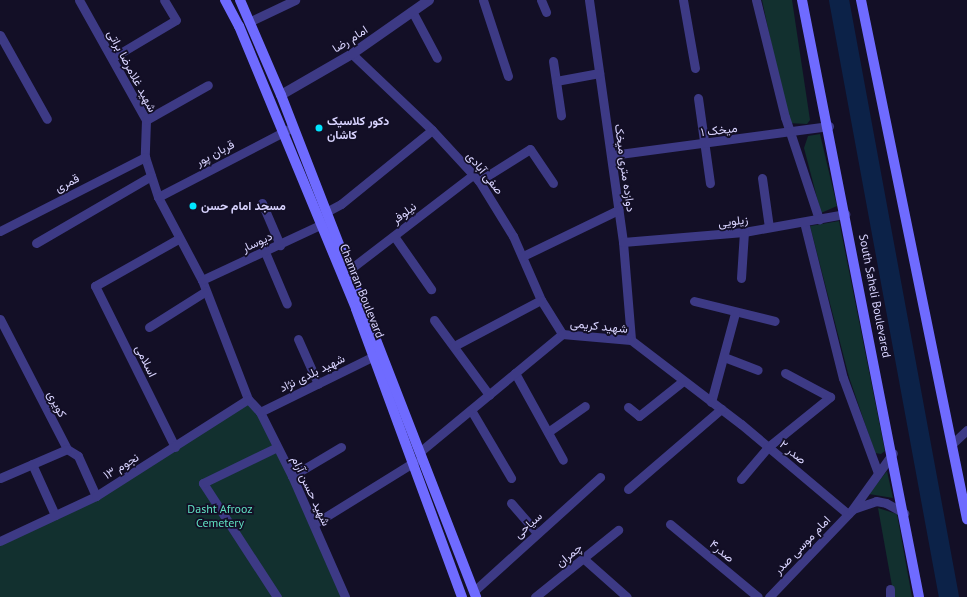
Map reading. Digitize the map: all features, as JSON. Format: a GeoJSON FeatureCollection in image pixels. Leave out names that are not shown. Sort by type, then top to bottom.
{"type":"FeatureCollection","features":[{"type":"Feature","properties":{"kind":"main road","name":"Chamran Boulevard"},"geometry":{"type":"LineString","coordinates":[[225,0],[239,26],[322,224],[414,462],[462,597]]}},
{"type":"Feature","properties":{"kind":"main road","name":"Chamran Boulevard"},"geometry":{"type":"LineString","coordinates":[[240,0],[251,21],[294,127],[326,212],[422,450],[475,594]]}},
{"type":"Feature","properties":{"kind":"main road","name":"South Saheli Boulevared"},"geometry":{"type":"LineString","coordinates":[[802,0],[829,126],[845,214],[893,453],[919,597]]}},
{"type":"Feature","properties":{"kind":"main road"},"geometry":{"type":"LineString","coordinates":[[861,0],[953,443],[967,519]]}},
{"type":"Feature","properties":{"kind":"street","name":"شهید غلامرضا براتی"},"geometry":{"type":"LineString","coordinates":[[79,0],[146,120],[145,157],[158,196],[178,239],[202,280],[248,399]]}},
{"type":"Feature","properties":{"kind":"street"},"geometry":{"type":"LineString","coordinates":[[112,58],[176,20],[164,0]]}},
{"type":"Feature","properties":{"kind":"street"},"geometry":{"type":"LineString","coordinates":[[251,21],[295,0]]}},
{"type":"Feature","properties":{"kind":"street","name":"امام رضا"},"geometry":{"type":"LineString","coordinates":[[281,95],[352,54],[429,0]]}},
{"type":"Feature","properties":{"kind":"street"},"geometry":{"type":"LineString","coordinates":[[482,0],[508,76]]}},
{"type":"Feature","properties":{"kind":"street"},"geometry":{"type":"LineString","coordinates":[[541,0],[546,12]]}},
{"type":"Feature","properties":{"kind":"street","name":"دوازده متری میخک"},"geometry":{"type":"LineString","coordinates":[[589,0],[612,155],[623,242],[631,340]]}},
{"type":"Feature","properties":{"kind":"street"},"geometry":{"type":"LineString","coordinates":[[683,0],[695,68]]}},
{"type":"Feature","properties":{"kind":"street"},"geometry":{"type":"LineString","coordinates":[[756,0],[792,132],[819,219]]}},
{"type":"Feature","properties":{"kind":"street"},"geometry":{"type":"LineString","coordinates":[[412,12],[437,58]]}},
{"type":"Feature","properties":{"kind":"street"},"geometry":{"type":"LineString","coordinates":[[0,35],[47,119]]}},
{"type":"Feature","properties":{"kind":"street","name":"صفی آبادی"},"geometry":{"type":"LineString","coordinates":[[352,54],[432,130],[476,178],[523,256],[542,300],[562,334]]}},
{"type":"Feature","properties":{"kind":"street"},"geometry":{"type":"LineString","coordinates":[[553,61],[561,115]]}},
{"type":"Feature","properties":{"kind":"street"},"geometry":{"type":"LineString","coordinates":[[556,81],[599,73]]}},
{"type":"Feature","properties":{"kind":"street"},"geometry":{"type":"LineString","coordinates":[[146,120],[208,85]]}},
{"type":"Feature","properties":{"kind":"street"},"geometry":{"type":"LineString","coordinates":[[698,98],[710,183]]}},
{"type":"Feature","properties":{"kind":"street","name":"میخک ۱"},"geometry":{"type":"LineString","coordinates":[[612,155],[829,126]]}},
{"type":"Feature","properties":{"kind":"street","name":"قربان پور"},"geometry":{"type":"LineString","coordinates":[[158,196],[283,131],[294,127]]}},
{"type":"Feature","properties":{"kind":"street"},"geometry":{"type":"LineString","coordinates":[[326,212],[341,204],[432,130]]}},
{"type":"Feature","properties":{"kind":"street","name":"نیلوفر"},"geometry":{"type":"LineString","coordinates":[[349,270],[476,178],[530,150],[554,182]]}},
{"type":"Feature","properties":{"kind":"street","name":"قمری"},"geometry":{"type":"LineString","coordinates":[[0,230],[145,157]]}},
{"type":"Feature","properties":{"kind":"street"},"geometry":{"type":"LineString","coordinates":[[36,243],[151,176]]}},
{"type":"Feature","properties":{"kind":"street"},"geometry":{"type":"LineString","coordinates":[[762,178],[769,227]]}},
{"type":"Feature","properties":{"kind":"street"},"geometry":{"type":"LineString","coordinates":[[262,202],[280,245]]}},
{"type":"Feature","properties":{"kind":"street"},"geometry":{"type":"LineString","coordinates":[[523,256],[618,210]]}},
{"type":"Feature","properties":{"kind":"street","name":"زیلویی"},"geometry":{"type":"LineString","coordinates":[[623,242],[744,232],[845,214]]}},
{"type":"Feature","properties":{"kind":"street"},"geometry":{"type":"LineString","coordinates":[[804,222],[843,378],[878,473]]}},
{"type":"Feature","properties":{"kind":"street","name":"دیوسار"},"geometry":{"type":"LineString","coordinates":[[202,280],[280,245],[322,224]]}},
{"type":"Feature","properties":{"kind":"street"},"geometry":{"type":"LineString","coordinates":[[741,278],[744,232]]}},
{"type":"Feature","properties":{"kind":"street"},"geometry":{"type":"LineString","coordinates":[[394,236],[431,289]]}},
{"type":"Feature","properties":{"kind":"street","name":"اسلامی"},"geometry":{"type":"LineString","coordinates":[[175,448],[95,286],[178,239]]}},
{"type":"Feature","properties":{"kind":"street"},"geometry":{"type":"LineString","coordinates":[[265,252],[287,304]]}},
{"type":"Feature","properties":{"kind":"street"},"geometry":{"type":"LineString","coordinates":[[149,326],[206,291]]}},
{"type":"Feature","properties":{"kind":"street"},"geometry":{"type":"LineString","coordinates":[[454,346],[542,300]]}},
{"type":"Feature","properties":{"kind":"street"},"geometry":{"type":"LineString","coordinates":[[694,301],[735,313],[775,321]]}},
{"type":"Feature","properties":{"kind":"street"},"geometry":{"type":"LineString","coordinates":[[711,402],[735,313]]}},
{"type":"Feature","properties":{"kind":"street","name":"کویری"},"geometry":{"type":"LineString","coordinates":[[0,320],[67,449],[78,456],[96,496]]}},
{"type":"Feature","properties":{"kind":"street"},"geometry":{"type":"LineString","coordinates":[[434,320],[489,395]]}},
{"type":"Feature","properties":{"kind":"street","name":"شهید کریمی"},"geometry":{"type":"LineString","coordinates":[[422,450],[562,334],[631,340],[721,409]]}},
{"type":"Feature","properties":{"kind":"street"},"geometry":{"type":"LineString","coordinates":[[298,338],[318,384]]}},
{"type":"Feature","properties":{"kind":"street","name":"شهید بلدی نژاد"},"geometry":{"type":"LineString","coordinates":[[260,412],[374,356]]}},
{"type":"Feature","properties":{"kind":"street"},"geometry":{"type":"LineString","coordinates":[[724,357],[758,370]]}},
{"type":"Feature","properties":{"kind":"street"},"geometry":{"type":"LineString","coordinates":[[515,373],[562,460]]}},
{"type":"Feature","properties":{"kind":"street"},"geometry":{"type":"LineString","coordinates":[[740,479],[768,447],[830,397],[785,373]]}},
{"type":"Feature","properties":{"kind":"street"},"geometry":{"type":"LineString","coordinates":[[628,406],[639,416],[683,381]]}},
{"type":"Feature","properties":{"kind":"street","name":"نجوم ۱۳"},"geometry":{"type":"LineString","coordinates":[[0,541],[96,496],[175,448],[248,399]]}},
{"type":"Feature","properties":{"kind":"street","name":"شهید حسن آرام"},"geometry":{"type":"LineString","coordinates":[[248,399],[260,412],[292,476],[345,597]]}},
{"type":"Feature","properties":{"kind":"street"},"geometry":{"type":"LineString","coordinates":[[548,432],[586,406]]}},
{"type":"Feature","properties":{"kind":"street"},"geometry":{"type":"LineString","coordinates":[[628,489],[721,409]]}},
{"type":"Feature","properties":{"kind":"street","name":"صدر ۲"},"geometry":{"type":"LineString","coordinates":[[721,409],[850,512]]}},
{"type":"Feature","properties":{"kind":"street"},"geometry":{"type":"LineString","coordinates":[[471,410],[511,478]]}},
{"type":"Feature","properties":{"kind":"street"},"geometry":{"type":"LineString","coordinates":[[953,443],[967,430]]}},
{"type":"Feature","properties":{"kind":"street"},"geometry":{"type":"LineString","coordinates":[[277,447],[203,483],[277,597]]}},
{"type":"Feature","properties":{"kind":"street"},"geometry":{"type":"LineString","coordinates":[[292,476],[341,448]]}},
{"type":"Feature","properties":{"kind":"street"},"geometry":{"type":"LineString","coordinates":[[0,478],[67,449]]}},
{"type":"Feature","properties":{"kind":"street","name":"امام موسی صدر"},"geometry":{"type":"LineString","coordinates":[[769,597],[850,512],[893,453]]}},
{"type":"Feature","properties":{"kind":"street"},"geometry":{"type":"LineString","coordinates":[[314,524],[414,462]]}},
{"type":"Feature","properties":{"kind":"street"},"geometry":{"type":"LineString","coordinates":[[32,464],[55,515]]}},
{"type":"Feature","properties":{"kind":"street","name":"سیاحی"},"geometry":{"type":"LineString","coordinates":[[475,594],[537,533],[600,477]]}},
{"type":"Feature","properties":{"kind":"street"},"geometry":{"type":"LineString","coordinates":[[850,512],[876,501],[886,503],[904,513]]}},
{"type":"Feature","properties":{"kind":"street"},"geometry":{"type":"LineString","coordinates":[[512,503],[537,533]]}},
{"type":"Feature","properties":{"kind":"street","name":"صدر۴"},"geometry":{"type":"LineString","coordinates":[[670,524],[758,597]]}},
{"type":"Feature","properties":{"kind":"street","name":"چمران"},"geometry":{"type":"LineString","coordinates":[[535,597],[584,559],[618,530]]}},
{"type":"Feature","properties":{"kind":"street"},"geometry":{"type":"LineString","coordinates":[[584,559],[627,597]]}},
{"type":"Feature","properties":{"kind":"green space"},"geometry":{"type":"Polygon","coordinates":[[[762,0],[792,0],[810,120],[807,124],[788,123],[762,0]]]}},
{"type":"Feature","properties":{"kind":"green space"},"geometry":{"type":"Polygon","coordinates":[[[820,134],[837,206],[821,213],[804,148],[808,136],[820,134]]]}},
{"type":"Feature","properties":{"kind":"green space"},"geometry":{"type":"Polygon","coordinates":[[[839,221],[885,451],[881,454],[875,453],[849,377],[810,226],[839,221]]]}},
{"type":"Feature","properties":{"kind":"green space","name":"Dasht Afrooz Cemetery"},"geometry":{"type":"Polygon","coordinates":[[[248,399],[260,412],[345,597],[0,597],[0,541],[96,496],[248,399]]]}},
{"type":"Feature","properties":{"kind":"green space"},"geometry":{"type":"Polygon","coordinates":[[[887,471],[893,498],[869,494],[887,471]]]}},
{"type":"Feature","properties":{"kind":"green space"},"geometry":{"type":"Polygon","coordinates":[[[878,508],[897,514],[912,597],[894,597],[878,508]]]}},
{"type":"Feature","properties":{"kind":"waterway"},"geometry":{"type":"LineString","coordinates":[[839,0],[949,597]]}},
{"type":"Feature","properties":{"kind":"place","name":"دکور کلاسیک کاشان"},"geometry":{"type":"Point","coordinates":[319,128]}},
{"type":"Feature","properties":{"kind":"place","name":"مسجد امام حسن"},"geometry":{"type":"Point","coordinates":[193,206]}}]}
